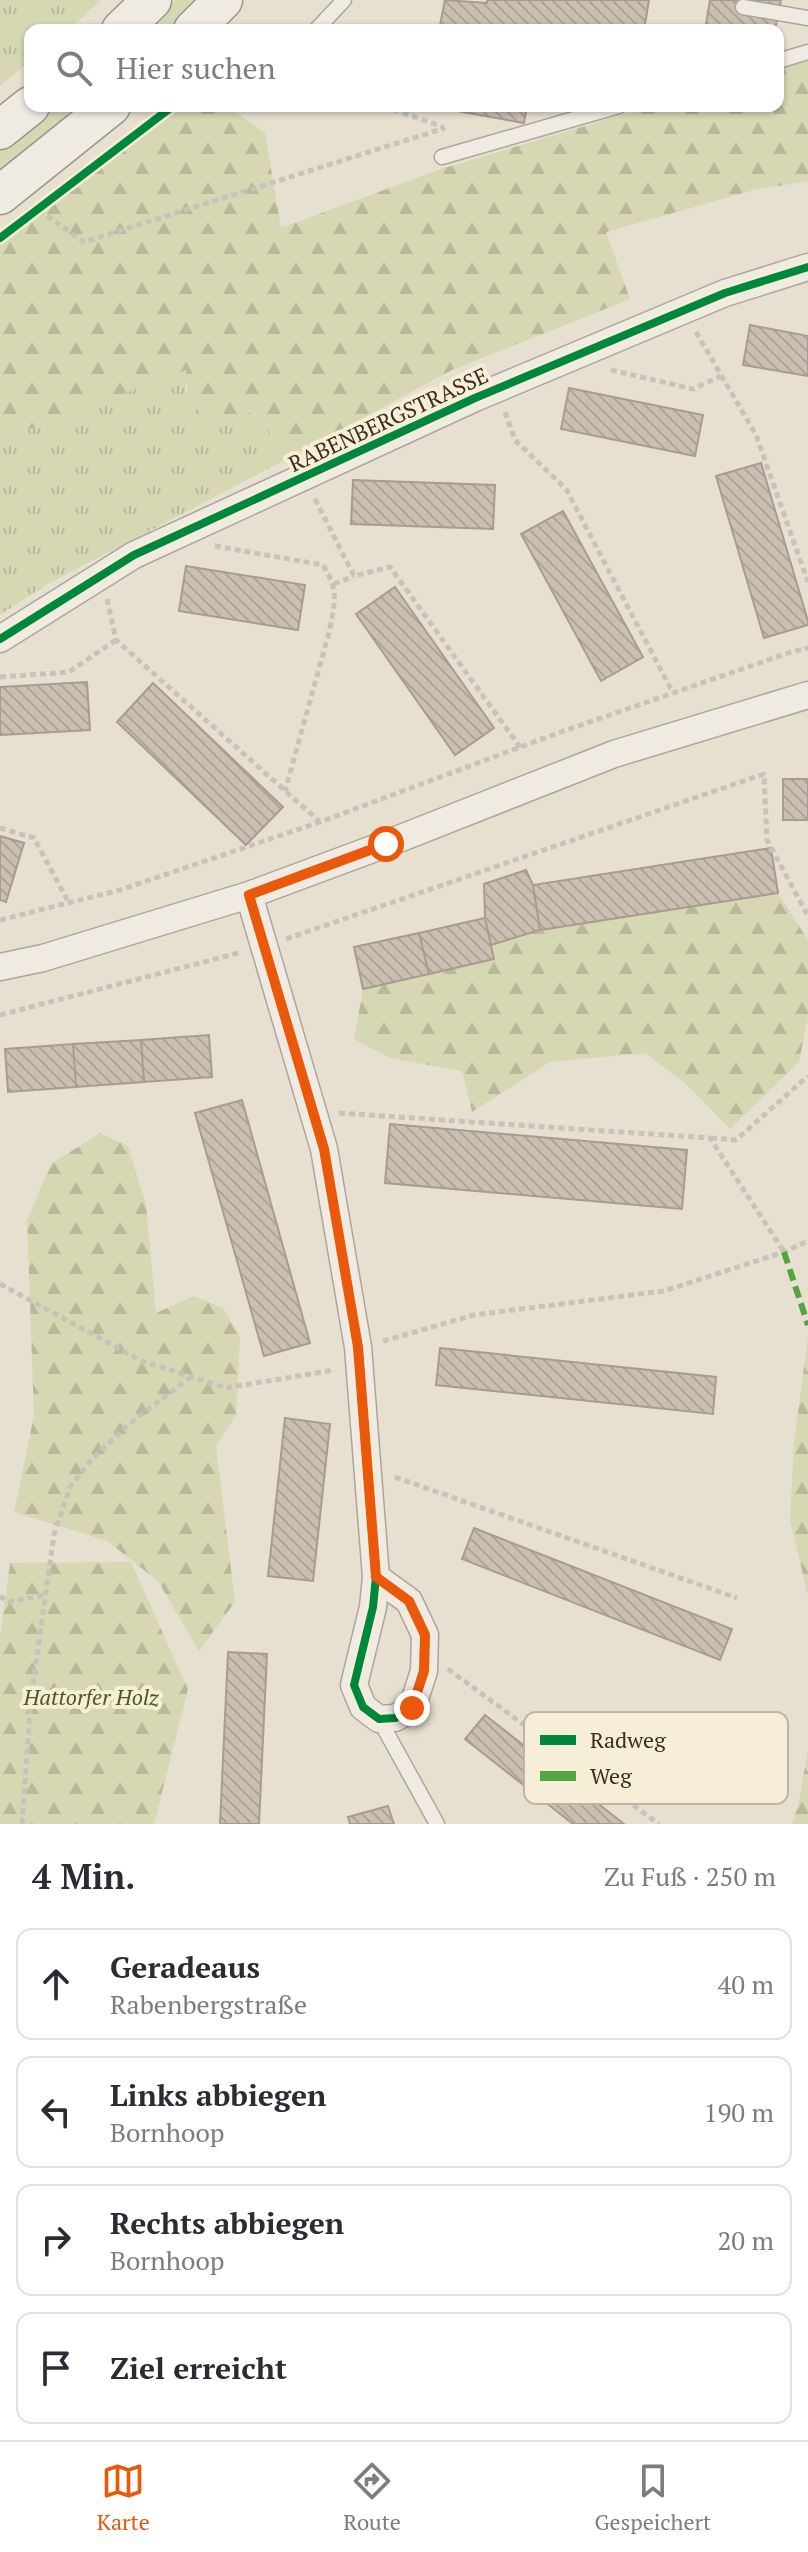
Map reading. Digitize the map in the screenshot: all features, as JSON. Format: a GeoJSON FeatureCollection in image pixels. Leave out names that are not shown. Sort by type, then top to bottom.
{"type":"FeatureCollection","features":[{"type":"Feature","properties":{"kind":"main road"},"geometry":{"type":"LineString","coordinates":[[127,24],[152,0]]}},
{"type":"Feature","properties":{"kind":"main road"},"geometry":{"type":"LineString","coordinates":[[199,24],[223,0]]}},
{"type":"Feature","properties":{"kind":"main road"},"geometry":{"type":"LineString","coordinates":[[0,130],[24,111]]}},
{"type":"Feature","properties":{"kind":"main road"},"geometry":{"type":"LineString","coordinates":[[15,206],[105,112]]}},
{"type":"Feature","properties":{"kind":"street","name":"RABENBERGSTRASSE"},"geometry":{"type":"LineString","coordinates":[[0,639],[134,555],[498,388],[725,293],[808,267]]}},
{"type":"Feature","properties":{"kind":"street"},"geometry":{"type":"LineString","coordinates":[[0,967],[43,958],[249,895],[614,754],[808,695]]}},
{"type":"Feature","properties":{"kind":"street"},"geometry":{"type":"LineString","coordinates":[[249,895],[324,1149],[358,1347],[376,1577],[373,1607],[354,1685],[363,1707],[379,1719],[395,1718],[412,1708],[424,1671],[425,1635],[409,1601],[376,1577]]}},
{"type":"Feature","properties":{"kind":"lane"},"geometry":{"type":"LineString","coordinates":[[322,24],[344,0]]}},
{"type":"Feature","properties":{"kind":"lane"},"geometry":{"type":"LineString","coordinates":[[743,7],[808,18]]}},
{"type":"Feature","properties":{"kind":"lane"},"geometry":{"type":"LineString","coordinates":[[784,59],[808,52]]}},
{"type":"Feature","properties":{"kind":"lane"},"geometry":{"type":"LineString","coordinates":[[442,157],[598,112]]}},
{"type":"Feature","properties":{"kind":"lane"},"geometry":{"type":"LineString","coordinates":[[379,1719],[437,1824]]}},
{"type":"Feature","properties":{"kind":"path"},"geometry":{"type":"LineString","coordinates":[[15,206],[39,210],[84,242],[445,128],[401,112]]}},
{"type":"Feature","properties":{"kind":"path"},"geometry":{"type":"LineString","coordinates":[[39,210],[50,201]]}},
{"type":"Feature","properties":{"kind":"path"},"geometry":{"type":"LineString","coordinates":[[683,311],[756,435],[808,582]]}},
{"type":"Feature","properties":{"kind":"path"},"geometry":{"type":"LineString","coordinates":[[566,359],[693,389],[721,376]]}},
{"type":"Feature","properties":{"kind":"path"},"geometry":{"type":"LineString","coordinates":[[498,388],[515,440],[566,489],[673,693]]}},
{"type":"Feature","properties":{"kind":"path"},"geometry":{"type":"LineString","coordinates":[[304,477],[354,576]]}},
{"type":"Feature","properties":{"kind":"path"},"geometry":{"type":"LineString","coordinates":[[171,538],[323,565],[334,584],[335,602],[330,629],[285,791]]}},
{"type":"Feature","properties":{"kind":"path"},"geometry":{"type":"LineString","coordinates":[[334,584],[390,567],[520,747]]}},
{"type":"Feature","properties":{"kind":"path"},"geometry":{"type":"LineString","coordinates":[[103,575],[116,640],[320,822]]}},
{"type":"Feature","properties":{"kind":"path"},"geometry":{"type":"LineString","coordinates":[[0,677],[69,672],[116,640]]}},
{"type":"Feature","properties":{"kind":"path"},"geometry":{"type":"LineString","coordinates":[[0,920],[120,890],[808,648]]}},
{"type":"Feature","properties":{"kind":"path"},"geometry":{"type":"LineString","coordinates":[[0,1015],[264,946],[764,774],[767,840],[808,916]]}},
{"type":"Feature","properties":{"kind":"path"},"geometry":{"type":"LineString","coordinates":[[0,828],[34,838],[69,903]]}},
{"type":"Feature","properties":{"kind":"path"},"geometry":{"type":"LineString","coordinates":[[312,1111],[736,1140],[808,1076]]}},
{"type":"Feature","properties":{"kind":"path"},"geometry":{"type":"LineString","coordinates":[[710,1138],[784,1252]]}},
{"type":"Feature","properties":{"kind":"path"},"geometry":{"type":"LineString","coordinates":[[0,1284],[142,1361],[226,1388],[328,1371],[358,1347],[474,1315],[664,1291],[784,1252],[808,1241]]}},
{"type":"Feature","properties":{"kind":"path"},"geometry":{"type":"LineString","coordinates":[[22,1824],[31,1698],[54,1535],[70,1487],[90,1461],[129,1424],[192,1377]]}},
{"type":"Feature","properties":{"kind":"path"},"geometry":{"type":"LineString","coordinates":[[367,1468],[737,1598]]}},
{"type":"Feature","properties":{"kind":"path"},"geometry":{"type":"LineString","coordinates":[[0,1596],[7,1602],[46,1595]]}},
{"type":"Feature","properties":{"kind":"path"},"geometry":{"type":"LineString","coordinates":[[424,1652],[524,1725]]}},
{"type":"Feature","properties":{"kind":"path"},"geometry":{"type":"LineString","coordinates":[[632,1804],[659,1824]]}},
{"type":"Feature","properties":{"kind":"green space"},"geometry":{"type":"Polygon","coordinates":[[[0,0],[101,0],[75,24],[24,24],[24,66],[0,86],[0,0]]]}},
{"type":"Feature","properties":{"kind":"green space"},"geometry":{"type":"Polygon","coordinates":[[[176,0],[202,0],[178,24],[151,24],[176,0]]]}},
{"type":"Feature","properties":{"kind":"green space"},"geometry":{"type":"Polygon","coordinates":[[[808,59],[808,181],[754,190],[606,232],[630,299],[452,370],[285,460],[265,424],[250,412],[216,423],[199,412],[188,397],[186,370],[0,440],[0,238],[166,112],[236,112],[265,133],[281,228],[441,169],[632,112],[784,112],[784,66],[808,59]]]}},
{"type":"Feature","properties":{"kind":"green space"},"geometry":{"type":"Polygon","coordinates":[[[48,112],[79,112],[0,174],[0,150],[48,112]]]}},
{"type":"Feature","properties":{"kind":"green space"},"geometry":{"type":"Polygon","coordinates":[[[187,369],[185,391],[216,423],[250,412],[265,424],[285,460],[46,585],[0,615],[0,440],[187,369]]]}},
{"type":"Feature","properties":{"kind":"green space"},"geometry":{"type":"Polygon","coordinates":[[[778,893],[808,940],[808,1018],[799,1062],[730,1129],[686,1084],[645,1053],[550,1062],[472,1112],[462,1071],[390,1058],[354,1039],[363,989],[494,959],[491,945],[551,928],[778,893]]]}},
{"type":"Feature","properties":{"kind":"green space"},"geometry":{"type":"Polygon","coordinates":[[[100,1133],[128,1146],[146,1205],[156,1313],[194,1296],[223,1308],[240,1336],[236,1415],[216,1446],[235,1602],[199,1651],[158,1581],[107,1541],[14,1512],[34,1416],[27,1220],[51,1164],[100,1133]]]}},
{"type":"Feature","properties":{"kind":"green space"},"geometry":{"type":"Polygon","coordinates":[[[808,1336],[808,1596],[790,1520],[794,1443],[808,1336]]]}},
{"type":"Feature","properties":{"kind":"green space","name":"Hattorfer Holz"},"geometry":{"type":"Polygon","coordinates":[[[131,1562],[188,1689],[154,1824],[0,1824],[0,1637],[10,1563],[131,1562]]]}},
{"type":"Feature","properties":{"kind":"green space"},"geometry":{"type":"Polygon","coordinates":[[[808,1750],[808,1824],[792,1824],[799,1801],[808,1750]]]}},
{"type":"Feature","properties":{"kind":"building"},"geometry":{"type":"Polygon","coordinates":[[[445,0],[487,3],[487,0],[649,0],[645,24],[440,24],[445,0]]]}},
{"type":"Feature","properties":{"kind":"building"},"geometry":{"type":"Polygon","coordinates":[[[710,0],[781,0],[776,24],[706,24],[710,0]]]}},
{"type":"Feature","properties":{"kind":"building"},"geometry":{"type":"Polygon","coordinates":[[[462,112],[526,112],[524,123],[462,112]]]}},
{"type":"Feature","properties":{"kind":"building"},"geometry":{"type":"Polygon","coordinates":[[[750,325],[808,336],[808,376],[743,365],[750,325]]]}},
{"type":"Feature","properties":{"kind":"building"},"geometry":{"type":"Polygon","coordinates":[[[569,388],[703,415],[695,456],[561,429],[569,388]]]}},
{"type":"Feature","properties":{"kind":"building"},"geometry":{"type":"Polygon","coordinates":[[[761,463],[808,621],[808,625],[764,638],[716,476],[761,463]]]}},
{"type":"Feature","properties":{"kind":"building"},"geometry":{"type":"Polygon","coordinates":[[[353,480],[495,485],[493,529],[351,524],[353,480]]]}},
{"type":"Feature","properties":{"kind":"building"},"geometry":{"type":"Polygon","coordinates":[[[563,511],[643,657],[601,681],[521,534],[563,511]]]}},
{"type":"Feature","properties":{"kind":"building"},"geometry":{"type":"Polygon","coordinates":[[[186,566],[305,585],[298,630],[179,611],[186,566]]]}},
{"type":"Feature","properties":{"kind":"building"},"geometry":{"type":"Polygon","coordinates":[[[395,587],[494,728],[455,755],[356,614],[395,587]]]}},
{"type":"Feature","properties":{"kind":"building"},"geometry":{"type":"Polygon","coordinates":[[[87,682],[90,730],[0,735],[0,687],[87,682]]]}},
{"type":"Feature","properties":{"kind":"building"},"geometry":{"type":"Polygon","coordinates":[[[153,683],[283,807],[246,845],[117,722],[153,683]]]}},
{"type":"Feature","properties":{"kind":"building"},"geometry":{"type":"Polygon","coordinates":[[[783,779],[808,779],[808,820],[783,820],[783,779]]]}},
{"type":"Feature","properties":{"kind":"building"},"geometry":{"type":"Polygon","coordinates":[[[0,836],[24,843],[6,902],[0,900],[0,836]]]}},
{"type":"Feature","properties":{"kind":"building"},"geometry":{"type":"Polygon","coordinates":[[[771,848],[778,893],[540,930],[533,885],[771,848]]]}},
{"type":"Feature","properties":{"kind":"building"},"geometry":{"type":"Polygon","coordinates":[[[526,870],[533,885],[540,930],[491,945],[485,918],[484,884],[526,870]]]}},
{"type":"Feature","properties":{"kind":"building"},"geometry":{"type":"Polygon","coordinates":[[[485,918],[494,959],[429,974],[419,933],[485,918]]]}},
{"type":"Feature","properties":{"kind":"building"},"geometry":{"type":"Polygon","coordinates":[[[419,933],[429,974],[363,989],[354,947],[419,933]]]}},
{"type":"Feature","properties":{"kind":"building"},"geometry":{"type":"Polygon","coordinates":[[[209,1035],[212,1077],[144,1082],[141,1040],[209,1035]]]}},
{"type":"Feature","properties":{"kind":"building"},"geometry":{"type":"Polygon","coordinates":[[[141,1040],[144,1082],[76,1087],[73,1044],[141,1040]]]}},
{"type":"Feature","properties":{"kind":"building"},"geometry":{"type":"Polygon","coordinates":[[[73,1044],[76,1087],[8,1092],[5,1049],[73,1044]]]}},
{"type":"Feature","properties":{"kind":"building"},"geometry":{"type":"Polygon","coordinates":[[[242,1100],[310,1343],[264,1356],[195,1113],[242,1100]]]}},
{"type":"Feature","properties":{"kind":"building"},"geometry":{"type":"Polygon","coordinates":[[[390,1124],[687,1150],[682,1209],[385,1183],[390,1124]]]}},
{"type":"Feature","properties":{"kind":"building"},"geometry":{"type":"Polygon","coordinates":[[[440,1348],[716,1377],[713,1414],[436,1385],[440,1348]]]}},
{"type":"Feature","properties":{"kind":"building"},"geometry":{"type":"Polygon","coordinates":[[[285,1418],[330,1424],[313,1581],[268,1576],[285,1418]]]}},
{"type":"Feature","properties":{"kind":"building"},"geometry":{"type":"Polygon","coordinates":[[[474,1528],[732,1629],[720,1660],[462,1559],[474,1528]]]}},
{"type":"Feature","properties":{"kind":"building"},"geometry":{"type":"Polygon","coordinates":[[[228,1652],[267,1654],[259,1824],[220,1824],[228,1652]]]}},
{"type":"Feature","properties":{"kind":"building"},"geometry":{"type":"Polygon","coordinates":[[[485,1715],[524,1746],[524,1785],[465,1739],[485,1715]]]}},
{"type":"Feature","properties":{"kind":"building"},"geometry":{"type":"Polygon","coordinates":[[[548,1804],[598,1804],[624,1824],[573,1824],[548,1804]]]}},
{"type":"Feature","properties":{"kind":"building"},"geometry":{"type":"Polygon","coordinates":[[[388,1806],[394,1824],[350,1824],[348,1817],[388,1806]]]}},
{"type":"Feature","properties":{"kind":"marked path"},"geometry":{"type":"LineString","coordinates":[[784,1252],[808,1325]]}},
{"type":"Feature","properties":{"kind":"cycle path"},"geometry":{"type":"LineString","coordinates":[[0,238],[165,112]]}},
{"type":"Feature","properties":{"kind":"cycle path"},"geometry":{"type":"LineString","coordinates":[[0,639],[134,555],[475,398],[725,293],[808,267]]}},
{"type":"Feature","properties":{"kind":"cycle path"},"geometry":{"type":"LineString","coordinates":[[249,895],[324,1149],[358,1347],[376,1577],[409,1601],[425,1635],[424,1671],[412,1708],[395,1718],[379,1719],[363,1707],[354,1685],[373,1607],[376,1577]]}},
{"type":"Feature","properties":{"kind":"route"},"geometry":{"type":"LineString","coordinates":[[386,844],[249,895],[324,1149],[358,1347],[376,1577],[409,1601],[425,1635],[424,1671],[412,1708]]}}]}
